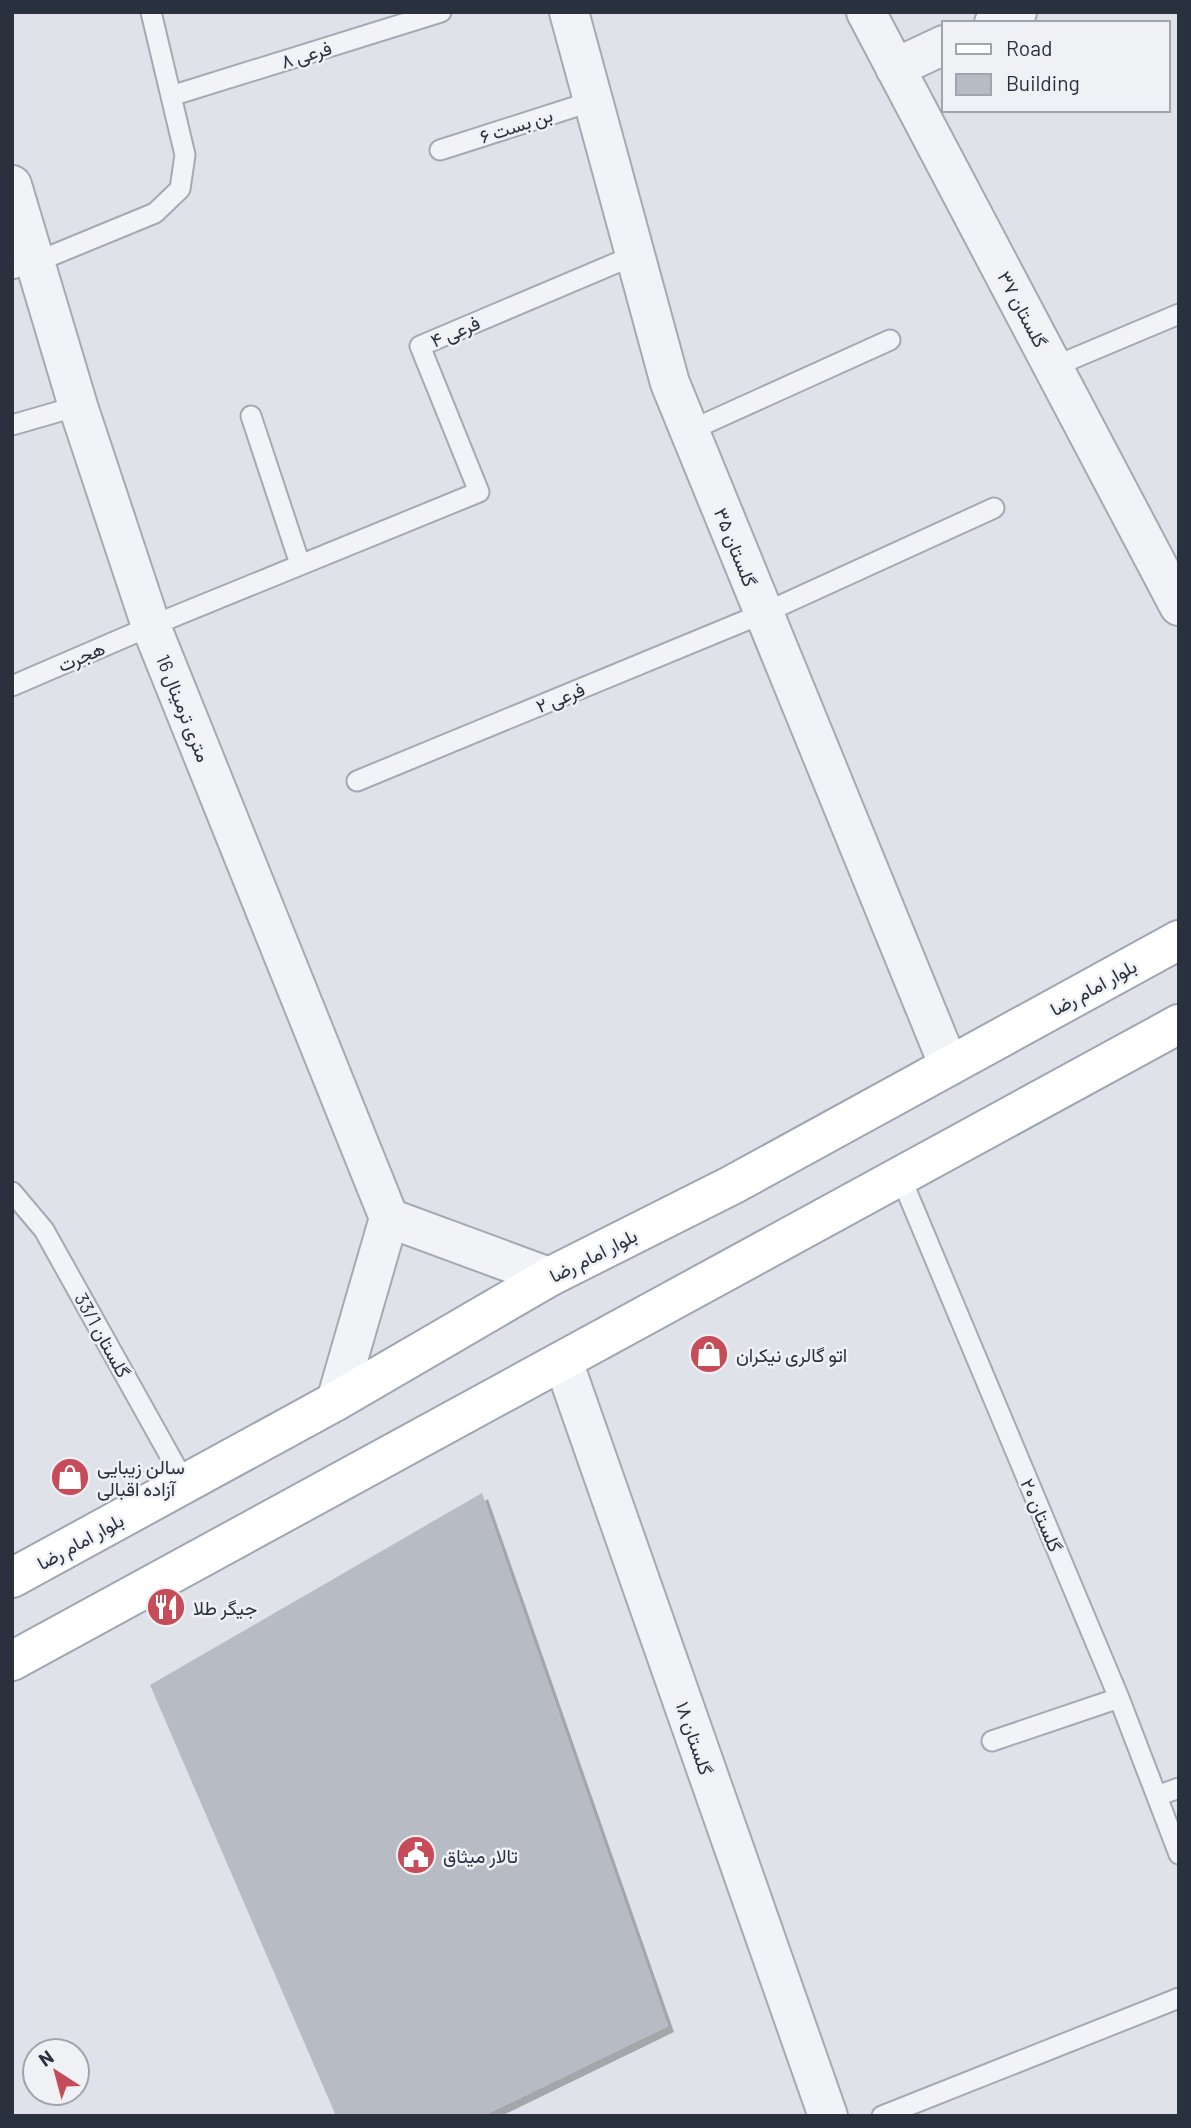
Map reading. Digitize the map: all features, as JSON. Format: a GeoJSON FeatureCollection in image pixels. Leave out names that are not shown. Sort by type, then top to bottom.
{"type":"FeatureCollection","features":[{"type":"Feature","properties":{"kind":"main road","name":"بلوار امام رضا"},"geometry":{"type":"LineString","coordinates":[[12,1578],[336,1401],[549,1277],[732,1185],[1179,940]]}},
{"type":"Feature","properties":{"kind":"main road"},"geometry":{"type":"LineString","coordinates":[[12,1661],[1179,1024]]}},
{"type":"Feature","properties":{"kind":"street","name":"گلستان ۳۵"},"geometry":{"type":"LineString","coordinates":[[569,12],[670,383],[949,1066]]}},
{"type":"Feature","properties":{"kind":"street","name":"گلستان ۳۷"},"geometry":{"type":"LineString","coordinates":[[866,12],[1179,606]]}},
{"type":"Feature","properties":{"kind":"street"},"geometry":{"type":"LineString","coordinates":[[998,21],[1017,12]]}},
{"type":"Feature","properties":{"kind":"street"},"geometry":{"type":"LineString","coordinates":[[895,68],[942,47]]}},
{"type":"Feature","properties":{"kind":"street","name":"16 متری ترمینال"},"geometry":{"type":"LineString","coordinates":[[12,186],[24,266],[78,406],[150,626],[389,1218]]}},
{"type":"Feature","properties":{"kind":"street"},"geometry":{"type":"LineString","coordinates":[[336,1401],[389,1218],[549,1277]]}},
{"type":"Feature","properties":{"kind":"street","name":"گلستان ۱۸"},"geometry":{"type":"LineString","coordinates":[[562,1360],[828,2116]]}},
{"type":"Feature","properties":{"kind":"lane"},"geometry":{"type":"LineString","coordinates":[[24,266],[155,213],[180,189],[185,155],[151,12]]}},
{"type":"Feature","properties":{"kind":"lane","name":"فرعی ۸"},"geometry":{"type":"LineString","coordinates":[[171,96],[441,12]]}},
{"type":"Feature","properties":{"kind":"lane","name":"بن بست ۶"},"geometry":{"type":"LineString","coordinates":[[440,150],[593,101]]}},
{"type":"Feature","properties":{"kind":"lane","name":"فرعی ۴"},"geometry":{"type":"LineString","coordinates":[[479,492],[419,346],[635,255]]}},
{"type":"Feature","properties":{"kind":"lane"},"geometry":{"type":"LineString","coordinates":[[1054,368],[1179,314]]}},
{"type":"Feature","properties":{"kind":"lane"},"geometry":{"type":"LineString","coordinates":[[689,431],[890,340]]}},
{"type":"Feature","properties":{"kind":"lane"},"geometry":{"type":"LineString","coordinates":[[12,425],[78,406]]}},
{"type":"Feature","properties":{"kind":"lane"},"geometry":{"type":"LineString","coordinates":[[251,416],[300,564]]}},
{"type":"Feature","properties":{"kind":"lane","name":"هجرت"},"geometry":{"type":"LineString","coordinates":[[12,686],[150,626],[479,492]]}},
{"type":"Feature","properties":{"kind":"lane","name":"فرعی ۲"},"geometry":{"type":"LineString","coordinates":[[357,781],[764,613],[994,508]]}},
{"type":"Feature","properties":{"kind":"lane","name":"گلستان ۲۰"},"geometry":{"type":"LineString","coordinates":[[901,1178],[1119,1698],[1179,1854]]}},
{"type":"Feature","properties":{"kind":"lane","name":"گلستان 33/1"},"geometry":{"type":"LineString","coordinates":[[12,1192],[44,1230],[185,1483]]}},
{"type":"Feature","properties":{"kind":"lane"},"geometry":{"type":"LineString","coordinates":[[992,1741],[1119,1698]]}},
{"type":"Feature","properties":{"kind":"lane"},"geometry":{"type":"LineString","coordinates":[[1157,1796],[1179,1788]]}},
{"type":"Feature","properties":{"kind":"lane"},"geometry":{"type":"LineString","coordinates":[[882,2116],[1179,1998]]}},
{"type":"Feature","properties":{"kind":"building","name":"تالار میثاق"},"geometry":{"type":"Polygon","coordinates":[[[482,1493],[668,2026],[483,2116],[336,2116],[150,1685],[482,1493]]]}},
{"type":"Feature","properties":{"kind":"place","name":"اتو گالری نیکران"},"geometry":{"type":"Point","coordinates":[709,1354]}},
{"type":"Feature","properties":{"kind":"place","name":"سالن زیبایی آزاده اقبالی"},"geometry":{"type":"Point","coordinates":[70,1477]}},
{"type":"Feature","properties":{"kind":"place","name":"جیگر طلا"},"geometry":{"type":"Point","coordinates":[166,1607]}},
{"type":"Feature","properties":{"kind":"place","name":"تالار میثاق"},"geometry":{"type":"Point","coordinates":[416,1855]}}]}
